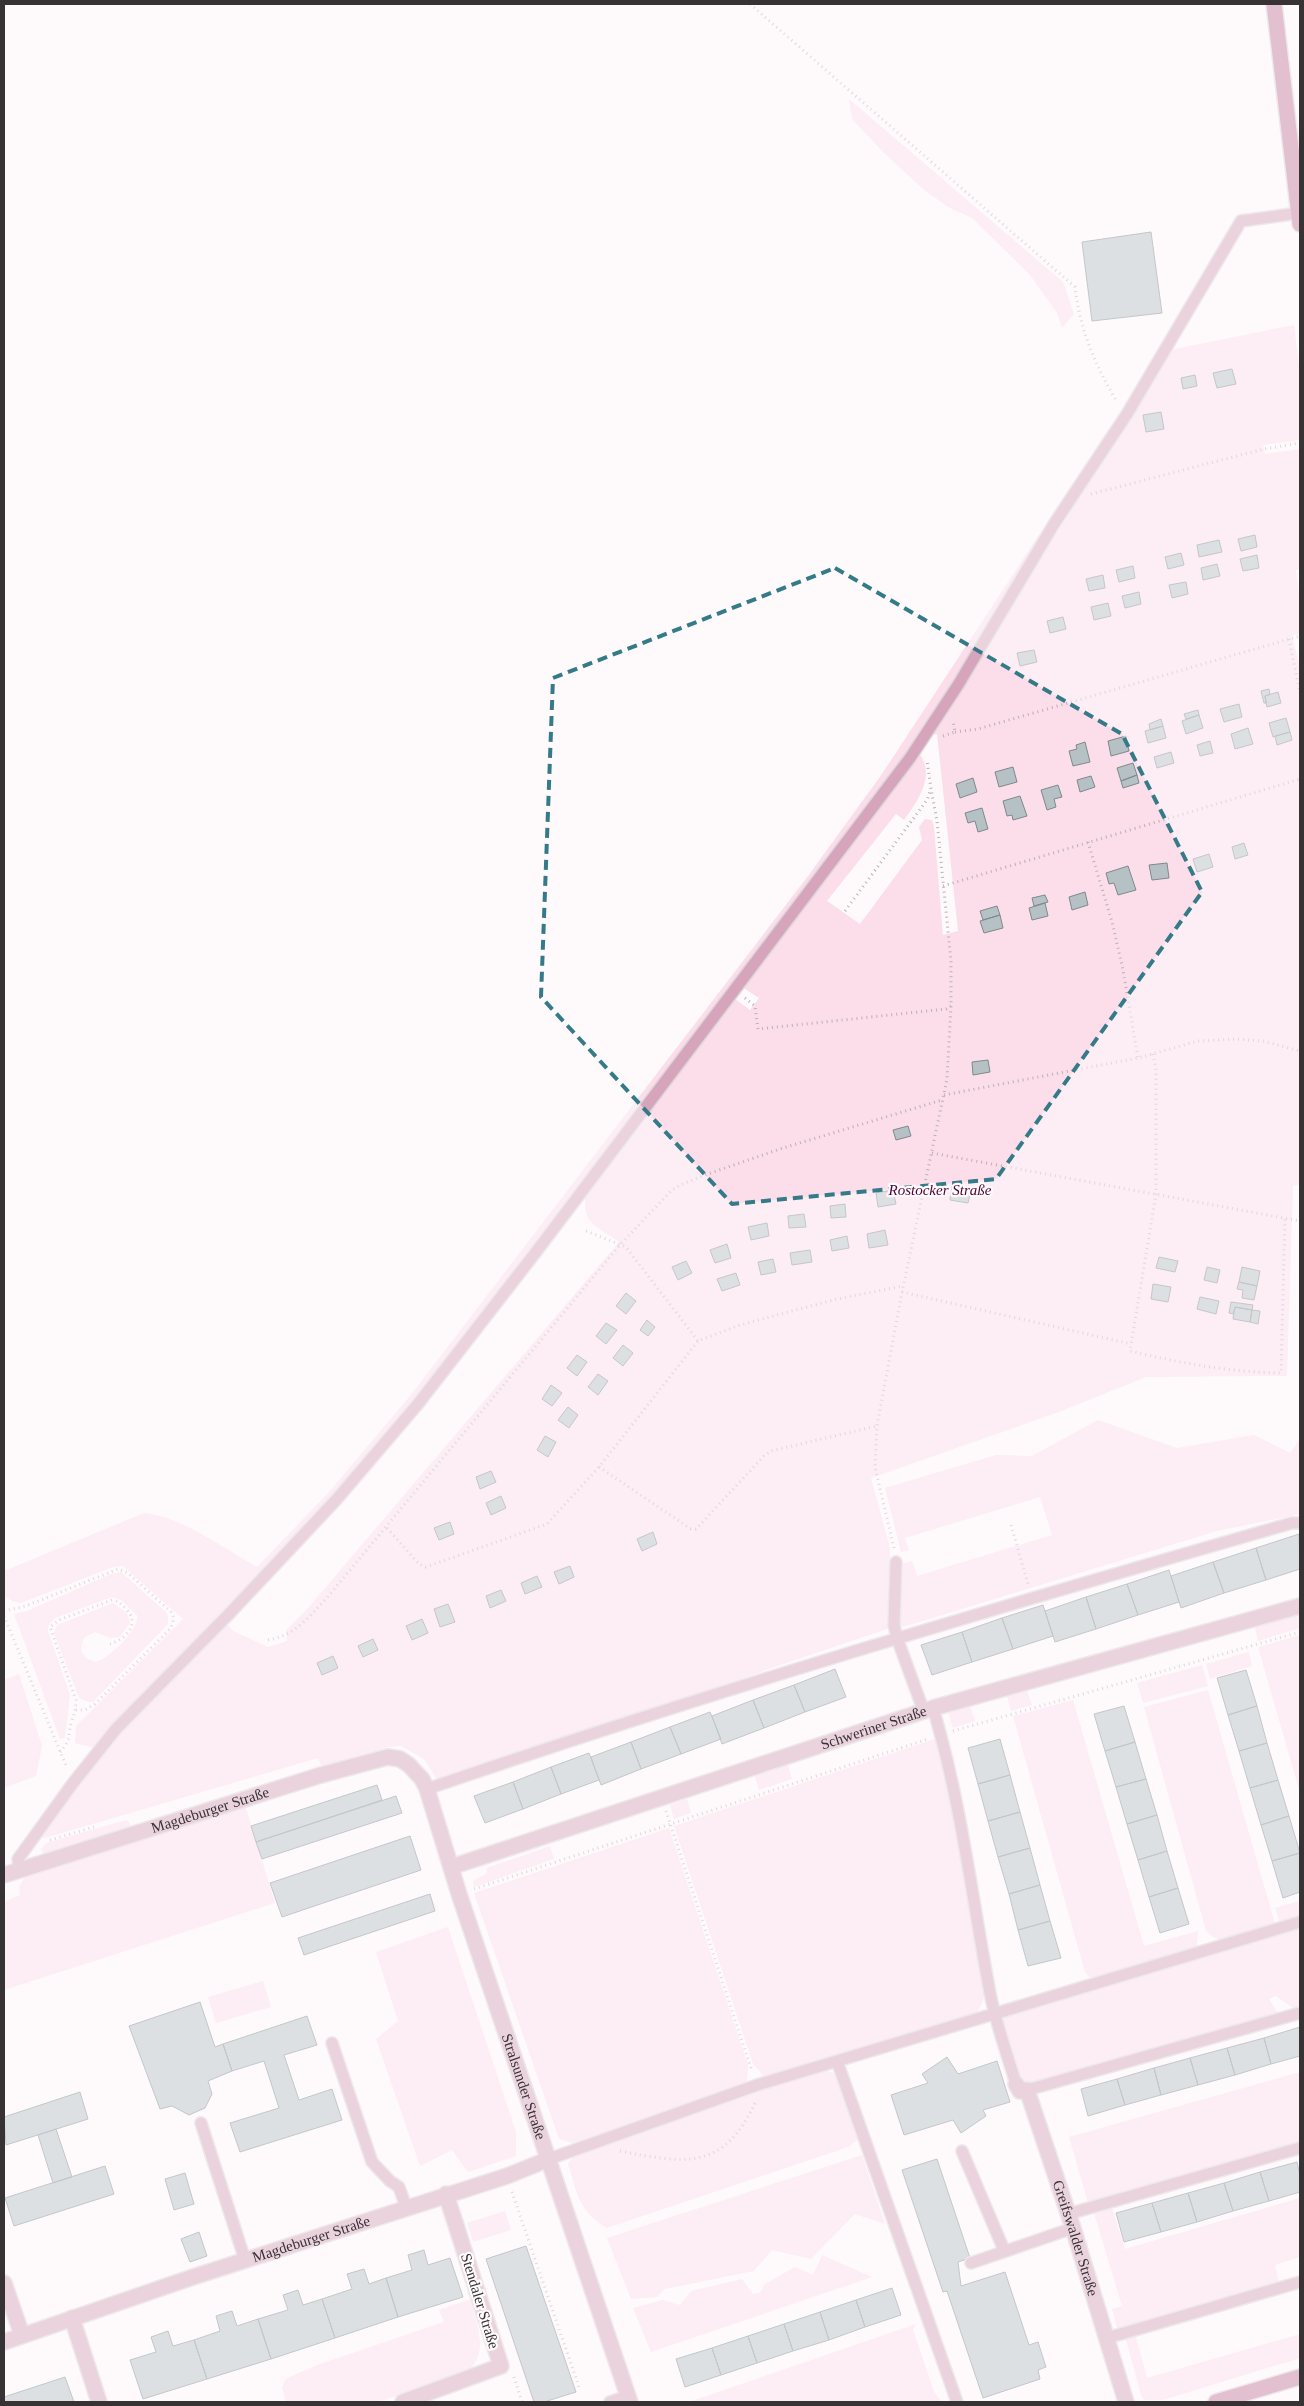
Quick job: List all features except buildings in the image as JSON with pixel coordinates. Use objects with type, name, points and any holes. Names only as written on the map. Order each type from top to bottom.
[{"type":"street","points":[[1274,4],[1300,219]]},
{"type":"street","name":"Schweriner Straße","points":[[451,1867],[928,1710],[1300,1606]]},
{"type":"street","name":"Magdeburger Straße","points":[[4,1875],[321,1775],[388,1757],[400,1759],[416,1771]]},
{"type":"street","name":"Stralsunder Straße","points":[[416,1771],[427,1789],[459,1894],[629,2399]]},
{"type":"street","name":"Greifswalder Straße","points":[[1022,2087],[1070,2221],[1126,2402]]},
{"type":"street","name":"Magdeburger Straße","points":[[4,2342],[245,2260],[507,2176],[549,2159]]},
{"type":"street","name":"Stendaler Straße","points":[[403,2402],[501,2366],[446,2194]]},
{"type":"street","points":[[4,2283],[22,2335]]},
{"type":"street","points":[[72,2318],[99,2402]]},
{"type":"street","points":[[1216,2402],[1300,2377]]},
{"type":"lane","points":[[20,1870],[18,1859],[73,1783],[116,1729],[230,1613],[337,1499],[418,1404],[735,990],[918,745],[958,685],[1054,524],[1127,414],[1242,221],[1300,219]]},
{"type":"lane","points":[[427,1789],[897,1638],[1032,1597],[1292,1523],[1300,1523]]},
{"type":"lane","points":[[896,1562],[894,1625],[897,1638],[928,1710],[941,1734],[995,2014],[1022,2087],[1300,2013]]},
{"type":"lane","points":[[549,2159],[757,2085],[1300,1922]]},
{"type":"lane","points":[[332,2043],[372,2162],[390,2181],[399,2187],[406,2207]]},
{"type":"lane","points":[[836,2061],[957,2402]]},
{"type":"lane","points":[[201,2123],[245,2260]]},
{"type":"lane","points":[[971,2263],[1070,2221],[1300,2148]]},
{"type":"lane","points":[[962,2151],[1004,2250]]},
{"type":"lane","points":[[1107,2338],[1300,2282]]},
{"type":"lane","points":[[610,2402],[629,2399]]},
{"type":"path","points":[[750,4],[1075,287],[1078,311],[1086,343],[1105,382],[1127,414]]},
{"type":"path","points":[[1088,495],[1264,449],[1300,443]]},
{"type":"path","points":[[918,745],[955,732],[978,729],[1300,636]]},
{"type":"path","points":[[1289,639],[1300,693]]},
{"type":"path","points":[[953,720],[955,732]]},
{"type":"path","points":[[896,1562],[875,1467],[877,1426],[903,1286],[944,1095],[951,1006],[951,961],[931,789],[927,758],[923,749],[918,745]]},
{"type":"path","points":[[943,886],[1300,779]]},
{"type":"path","points":[[845,911],[927,800],[931,789]]},
{"type":"path","points":[[1088,842],[1112,922],[1138,1058]]},
{"type":"path","points":[[735,990],[755,1006],[758,1029],[946,1009],[951,1006]]},
{"type":"path","points":[[944,1095],[1138,1058],[1198,1041],[1236,1039],[1263,1041],[1300,1051]]},
{"type":"path","points":[[1153,1054],[1156,1070],[1156,1194],[1130,1351],[1182,1363],[1242,1373],[1281,1373],[1285,1219]]},
{"type":"path","points":[[268,1640],[286,1636],[303,1624],[387,1528],[619,1246],[680,1184],[783,1148],[942,1100]]},
{"type":"path","points":[[932,1153],[1300,1221]]},
{"type":"path","points":[[586,1231],[619,1246],[626,1247],[698,1341]]},
{"type":"path","points":[[387,1528],[418,1564],[426,1567],[547,1524],[599,1467],[698,1341],[740,1325],[837,1299],[903,1286]]},
{"type":"path","points":[[902,1292],[1131,1344]]},
{"type":"path","points":[[599,1467],[691,1529],[696,1529],[764,1456],[771,1451],[877,1426]]},
{"type":"path","points":[[1011,1525],[1032,1597]]},
{"type":"path","points":[[4,1610],[26,1606],[118,1569],[128,1573],[170,1612],[174,1618],[170,1628],[94,1704],[85,1710],[76,1710]]},
{"type":"path","points":[[60,1752],[70,1741],[76,1700],[50,1627],[59,1620],[112,1600],[118,1601],[133,1616],[134,1621],[132,1627],[117,1642],[110,1644]]},
{"type":"path","points":[[4,1616],[73,1783]]},
{"type":"path","points":[[459,1894],[941,1734],[1300,1632]]},
{"type":"path","points":[[597,2141],[613,2149],[668,2159],[701,2158],[719,2151],[731,2140],[759,2094],[662,1799]]},
{"type":"path","points":[[507,2176],[580,2390]]},
{"type":"path","points":[[501,2366],[511,2366],[522,2402]]},
{"type":"highlighted area","points":[[835,568],[1122,734],[1202,892],[996,1179],[732,1204],[541,997],[553,678]]},
{"type":"green space","points":[[849,99],[1063,282],[1074,314],[1062,328],[1057,313],[1030,275],[972,218],[948,207],[924,190],[884,153],[852,119]]},
{"type":"green space","name":"Rostocker Straße","points":[[1294,325],[1300,375],[1300,440],[1263,445],[1265,454],[1300,449],[1300,569],[1296,570],[1300,604],[1300,633],[1292,636],[1300,668],[1300,1184],[1293,1186],[1287,1376],[1146,1377],[1059,1412],[871,1478],[890,1548],[887,1629],[438,1781],[424,1759],[401,1746],[388,1747],[322,1767],[318,1758],[45,1838],[41,1837],[101,1752],[225,1622],[233,1631],[268,1647],[287,1641],[286,1630],[309,1607],[619,1242],[593,1224],[586,1212],[586,1193],[734,998],[750,1010],[759,998],[742,987],[919,753],[924,761],[926,770],[923,788],[915,805],[904,820],[896,814],[827,901],[860,924],[922,840],[919,827],[925,819],[932,820],[943,935],[958,931],[937,734],[932,735],[1170,350]]},
{"type":"green space","points":[[1111,425],[1114,427],[1018,575],[916,741],[414,1401],[333,1497],[226,1612],[94,1748],[75,1743],[76,1726],[183,1619],[123,1566],[113,1567],[21,1603],[14,1602],[4,1596],[4,1571],[144,1513],[173,1520],[257,1567],[329,1492],[410,1396],[808,876],[882,774]]},
{"type":"green space","points":[[1098,1420],[1177,1448],[1254,1435],[1290,1453],[1300,1439],[1300,1514],[1217,1531],[903,1627],[901,1625],[901,1564],[912,1561],[917,1576],[1052,1535],[1040,1497],[905,1538],[909,1550],[901,1552],[885,1488],[996,1455],[1032,1456]]},
{"type":"green space","points":[[121,1572],[166,1612],[168,1624],[93,1702],[88,1702],[79,1698],[54,1633],[57,1625],[113,1603],[127,1613],[130,1623],[120,1637],[111,1638],[95,1632],[85,1637],[81,1646],[82,1653],[87,1659],[96,1662],[108,1656],[129,1636],[137,1621],[137,1615],[121,1600],[112,1597],[55,1618],[48,1626],[48,1631],[70,1695],[65,1738],[60,1739],[14,1614],[27,1611],[111,1574]]},
{"type":"green space","points":[[1293,1614],[1300,1614],[1300,1628],[1258,1641],[1254,1625]]},
{"type":"green space","points":[[1300,1635],[1300,1793],[1258,1647]]},
{"type":"green space","points":[[1249,1652],[1252,1666],[1210,1679],[1206,1664]]},
{"type":"green space","points":[[1202,1665],[1208,1686],[1143,1703],[1137,1683]]},
{"type":"green space","points":[[19,1674],[42,1746],[36,1776],[4,1788],[4,1680]]},
{"type":"green space","points":[[1027,1690],[1032,1705],[1011,1711],[1007,1696]]},
{"type":"green space","points":[[1208,1690],[1275,1924],[1223,1941],[1213,1937],[1206,1931],[1144,1707]]},
{"type":"green space","points":[[1073,1700],[1144,1946],[1198,1931],[1197,1945],[1193,1950],[1095,1978],[1089,1977],[1085,1972],[1013,1716]]},
{"type":"green space","points":[[970,1706],[975,1721],[953,1728],[949,1713]]},
{"type":"green space","points":[[938,1738],[985,1982],[981,2006],[976,2013],[766,2079],[753,2064],[674,1826]]},
{"type":"green space","points":[[788,1765],[792,1779],[759,1790],[755,1776]]},
{"type":"green space","points":[[687,1799],[691,1813],[674,1819],[670,1805]]},
{"type":"green space","points":[[246,1808],[275,1903],[4,1990],[4,1910],[6,1901],[20,1895],[19,1887],[26,1875]]},
{"type":"green space","points":[[126,1820],[129,1822],[131,1829],[44,1855],[41,1849],[46,1843]]},
{"type":"green space","points":[[669,1828],[748,2065],[747,2083],[590,2139],[572,2143],[559,2139],[474,1893]]},
{"type":"green space","points":[[550,1846],[554,1859],[474,1887],[473,1881],[486,1874],[487,1868]]},
{"type":"green space","points":[[1300,1901],[1300,1917],[1280,1923],[1275,1908]]},
{"type":"green space","points":[[448,1927],[516,2132],[516,2156],[468,2172],[452,2150],[420,2166],[376,2039],[398,2021],[376,1952]]},
{"type":"green space","points":[[1300,1927],[1300,2010],[1297,2011],[1276,1996],[1269,1999],[1279,2015],[1024,2088],[1001,2017]]},
{"type":"green space","points":[[263,1981],[271,2007],[216,2023],[208,1997]]},
{"type":"green space","points":[[823,2070],[834,2073],[859,2139],[848,2147],[607,2228],[590,2215],[580,2201],[568,2164],[572,2158],[584,2149],[755,2090]]},
{"type":"green space","points":[[1300,2072],[1300,2144],[1088,2203],[1069,2137]]},
{"type":"green space","points":[[862,2155],[885,2224],[855,2214],[811,2259],[772,2250],[754,2271],[665,2289],[657,2297],[631,2299],[607,2238]]},
{"type":"green space","points":[[1300,2198],[1300,2257],[1275,2265],[1279,2282],[1117,2328],[1112,2309],[1122,2306],[1094,2213],[1112,2208],[1125,2249]]},
{"type":"green space","points":[[505,2211],[511,2230],[473,2242],[467,2223]]},
{"type":"green space","points":[[822,2255],[872,2277],[651,2352],[633,2308],[663,2300],[680,2305],[691,2291],[742,2279],[753,2294],[760,2293],[765,2284],[795,2267],[813,2275]]},
{"type":"green space","points":[[471,2299],[480,2340],[479,2350],[477,2359],[472,2367],[463,2374],[378,2402],[286,2402],[282,2387],[287,2378],[320,2364],[444,2322],[439,2310]]},
{"type":"green space","points":[[916,2324],[913,2330],[934,2392],[942,2402],[689,2402]]},
{"type":"green space","points":[[1135,2334],[1147,2378],[1300,2334],[1300,2358],[1163,2400],[1144,2400],[1126,2340]]}]
